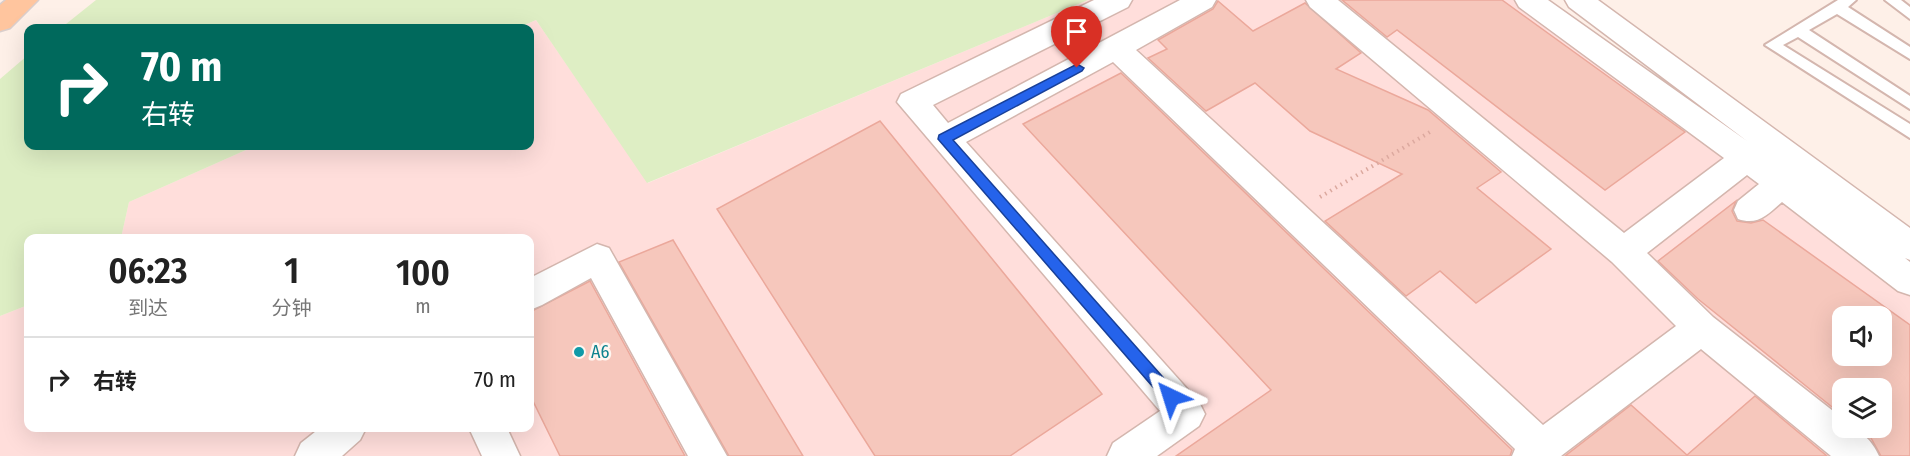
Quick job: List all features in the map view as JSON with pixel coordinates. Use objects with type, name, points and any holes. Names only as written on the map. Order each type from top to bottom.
[{"type":"main road","points":[[0,21],[24,0]]},
{"type":"street","points":[[1118,0],[912,102],[1186,414],[1126,456]]},
{"type":"street","points":[[944,139],[1202,0]]},
{"type":"street","points":[[1320,0],[1624,252],[1701,328],[1860,456]]},
{"type":"street","points":[[1529,0],[1747,158],[1910,281]]},
{"type":"street","points":[[1579,0],[1910,246]]},
{"type":"street","points":[[1116,48],[1292,213],[1536,452],[1701,328]]},
{"type":"street","points":[[1624,252],[1747,158]]},
{"type":"street","points":[[1750,210],[1782,184]]},
{"type":"street","points":[[534,293],[597,258],[708,456]]},
{"type":"street","points":[[314,456],[342,432]]},
{"type":"street","points":[[491,432],[501,456]]},
{"type":"lane","points":[[1892,0],[1910,14]]},
{"type":"lane","points":[[1910,54],[1843,3],[1772,45],[1910,132]]},
{"type":"lane","points":[[1798,30],[1910,103]]},
{"type":"path","points":[[1292,213],[1459,115]]},
{"type":"shaded area","points":[[1088,0],[1522,0],[1910,294],[1910,456],[0,456],[0,316],[24,307],[24,432],[534,432],[534,234],[122,234],[129,202],[246,150],[534,150],[534,24],[527,24],[536,20],[648,183]]},
{"type":"green space","points":[[96,0],[1088,0],[647,183],[536,20],[527,24],[66,24]]},
{"type":"green space","points":[[24,58],[24,150],[246,150],[129,202],[122,234],[24,234],[24,307],[0,316],[0,79]]},
{"type":"building","points":[[1342,0],[1502,0],[1685,132],[1605,190],[1397,30],[1387,37]]},
{"type":"building","points":[[1218,1],[1253,31],[1305,3],[1361,53],[1336,69],[1428,110],[1501,172],[1477,188],[1551,249],[1476,303],[1440,271],[1406,296],[1325,221],[1402,174],[1310,131],[1255,83],[1206,111],[1148,58],[1167,49],[1158,40],[1213,9]]},
{"type":"building","points":[[1121,73],[1512,450],[1510,456],[1176,456],[1271,390],[1023,124]]},
{"type":"building","points":[[880,121],[1102,394],[1010,456],[875,456],[717,209]]},
{"type":"building","points":[[1736,201],[1732,211],[1737,221],[1751,223],[1763,220],[1883,306],[1832,306],[1832,366],[1892,366],[1892,312],[1910,325],[1910,456],[1881,456],[1871,438],[1892,438],[1892,378],[1832,378],[1832,407],[1698,299],[1658,261]]},
{"type":"building","points":[[673,240],[803,456],[729,456],[619,262]]},
{"type":"building","name":"A6","points":[[590,281],[685,456],[560,456],[534,403],[534,310]]},
{"type":"building","points":[[1755,396],[1827,456],[1565,456],[1631,405],[1687,455]]},
{"type":"place","name":"A6","points":[[579,352]]},
{"type":"route","points":[[1077,68],[944,139],[1171,397]]}]
